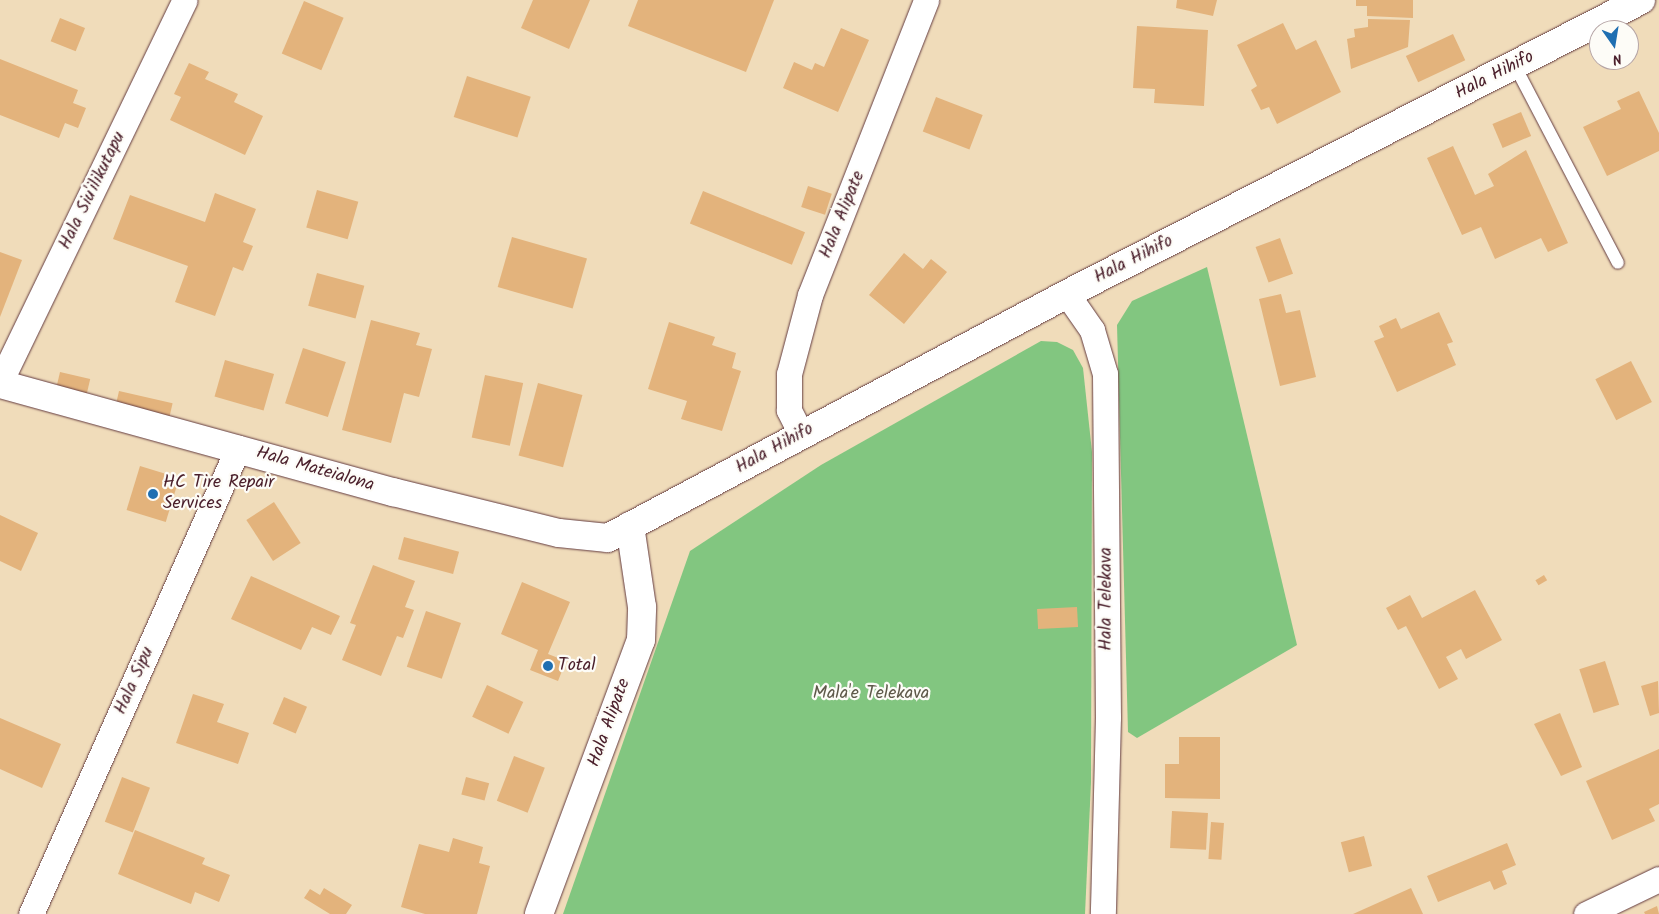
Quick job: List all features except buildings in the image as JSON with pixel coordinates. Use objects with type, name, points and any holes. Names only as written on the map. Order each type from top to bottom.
[{"type":"main road","name":"Hala Hihifo","points":[[630,526],[1068,294],[1641,0]]},
{"type":"main road","name":"Hala Mateialona","points":[[0,383],[559,534],[608,538],[630,526]]},
{"type":"main road","name":"Hala Alipate","points":[[539,914],[641,640],[642,607],[630,526]]},
{"type":"street","name":"Hala Siu'ilikutapu","points":[[0,383],[185,0]]},
{"type":"street","name":"Hala Alipate","points":[[801,434],[789,410],[789,374],[810,295],[926,0]]},
{"type":"street","name":"Hala Telekava","points":[[1068,294],[1092,330],[1105,374],[1108,717],[1103,914]]},
{"type":"street","name":"Hala Sipu","points":[[31,914],[238,448]]},
{"type":"street","points":[[1586,914],[1659,879]]},
{"type":"lane","points":[[1515,66],[1618,263]]},
{"type":"green space","points":[[1207,267],[1297,645],[1137,738],[1128,732],[1117,325],[1132,301]]},
{"type":"green space","name":"Mala'e Telekava","points":[[1041,341],[1057,342],[1073,350],[1083,368],[1092,452],[1091,782],[1085,914],[563,914],[690,551],[821,465]]},
{"type":"place","name":"HC Tire Repair Services","points":[[153,494]]},
{"type":"place","name":"Total","points":[[548,666]]}]
